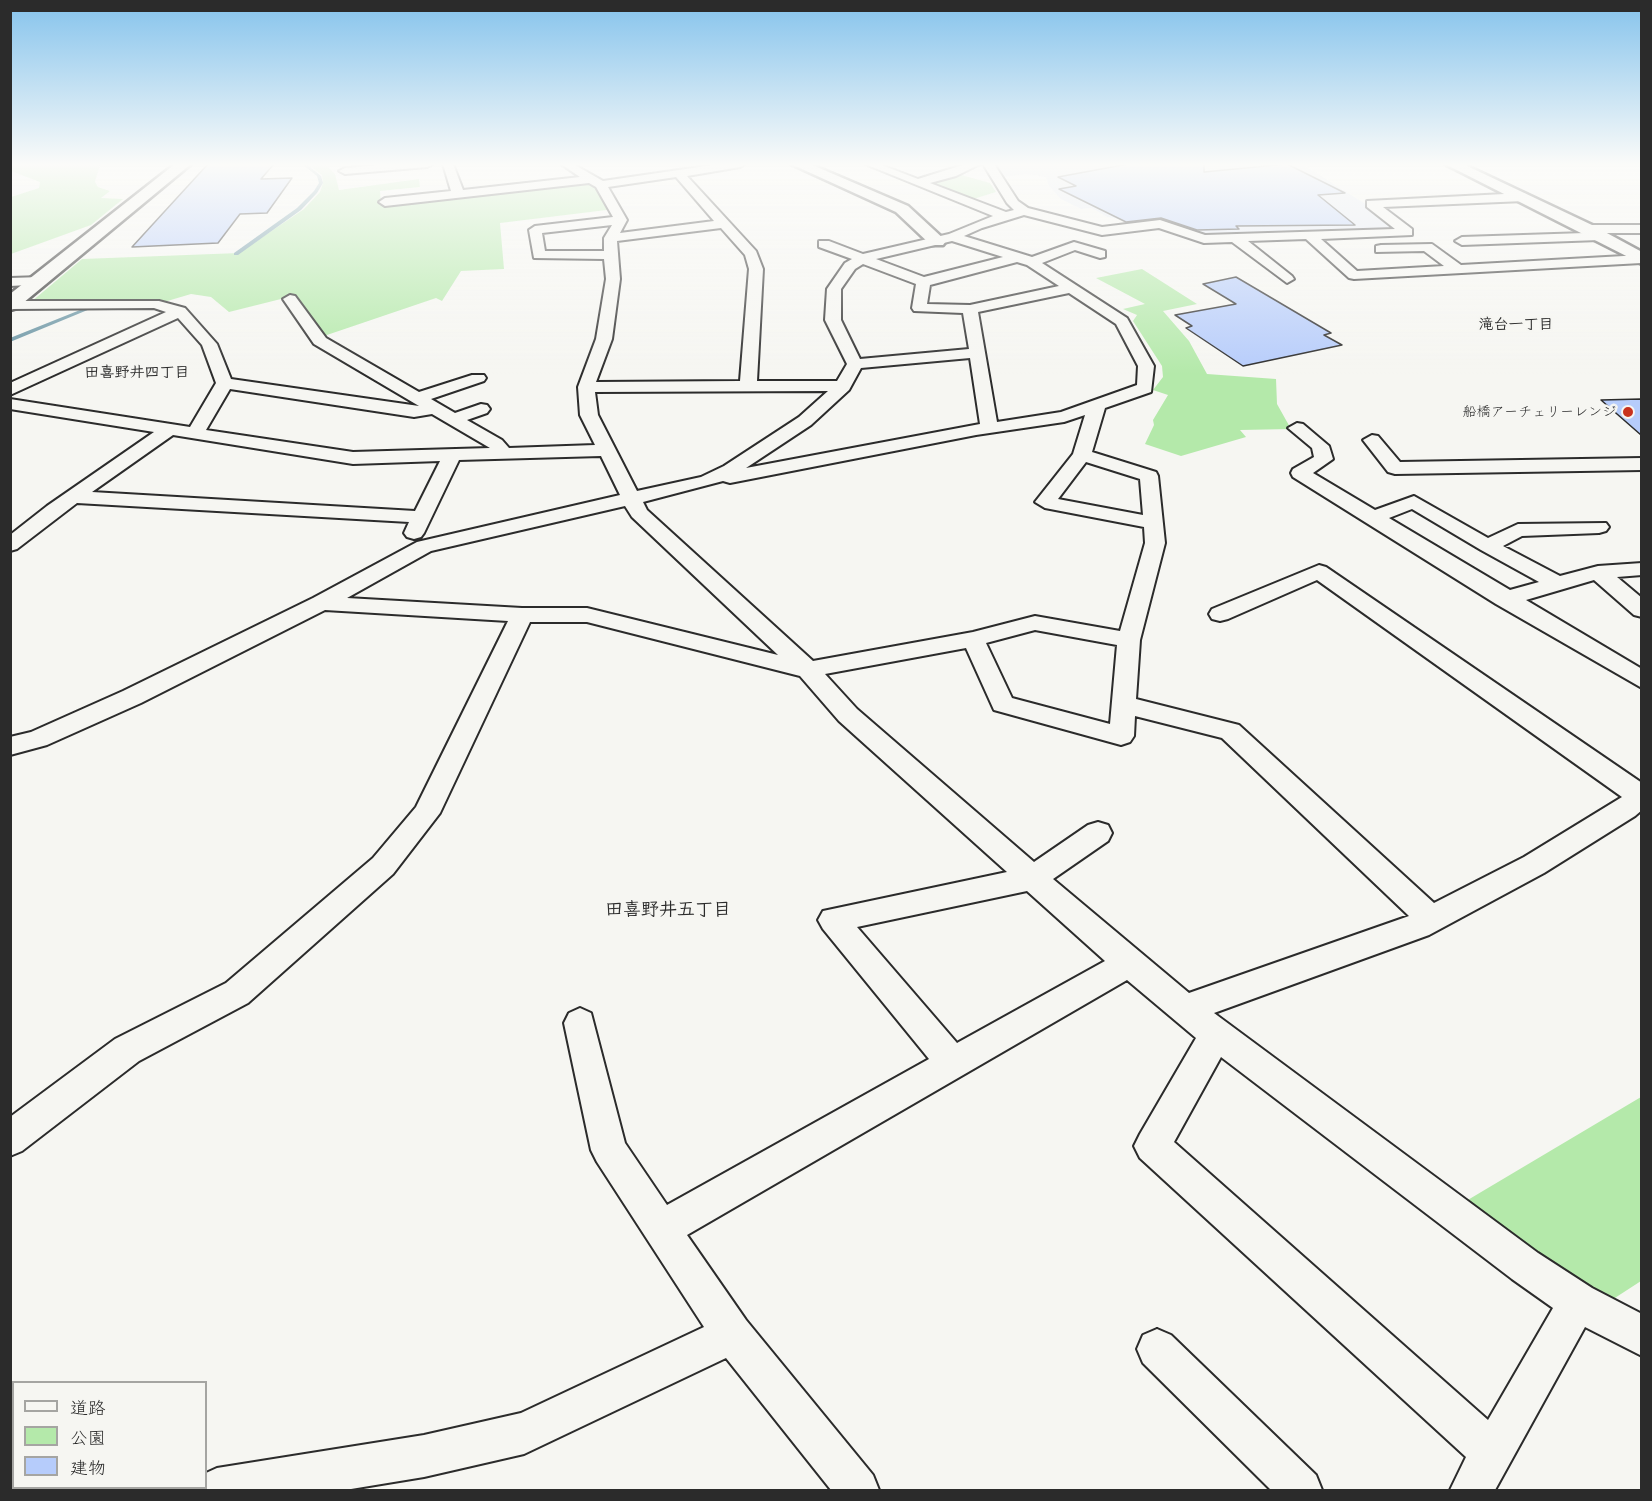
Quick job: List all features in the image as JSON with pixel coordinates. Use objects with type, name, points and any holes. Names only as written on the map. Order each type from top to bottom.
[{"type":"main road","points":[[10,305],[95,234]]},
{"type":"main road","points":[[938,234],[945,239]]},
{"type":"main road","points":[[1596,234],[1641,259]]},
{"type":"street","points":[[536,234],[539,255],[614,238],[644,234]]},
{"type":"street","points":[[575,234],[614,238]]},
{"type":"street","points":[[612,234],[614,238],[613,279],[604,339],[586,387],[589,415],[604,450],[633,498],[639,513],[808,670],[848,715],[1129,963],[1187,1008],[1216,1034],[1525,1266],[1578,1302],[1641,1336]]},
{"type":"street","points":[[731,234],[751,254],[756,269],[748,387]]},
{"type":"street","points":[[855,363],[833,320],[834,289],[850,266],[862,259],[958,234]]},
{"type":"street","points":[[1188,234],[1204,239],[1348,234]]},
{"type":"street","points":[[1350,234],[1370,250],[1427,248],[1459,270]]},
{"type":"street","points":[[1462,240],[1559,234]]},
{"type":"street","points":[[1309,235],[1354,275],[1641,259]]},
{"type":"street","points":[[1235,238],[1287,279]]},
{"type":"street","points":[[10,746],[38,739],[90,717],[321,603],[424,546],[707,481],[989,428],[1064,417],[1145,388],[1146,366],[1122,321],[1024,260],[945,239]]},
{"type":"street","points":[[824,244],[922,282],[1024,260],[1074,246],[1100,254]]},
{"type":"street","points":[[10,282],[41,281]]},
{"type":"street","points":[[922,282],[919,308],[970,309],[1071,288]]},
{"type":"street","points":[[290,299],[320,341],[496,444],[505,455]]},
{"type":"street","points":[[10,305],[154,304],[180,311],[209,344],[224,383],[218,399],[195,433]]},
{"type":"street","points":[[970,309],[989,428]]},
{"type":"street","points":[[10,390],[180,311]]},
{"type":"street","points":[[855,363],[978,353]]},
{"type":"street","points":[[707,481],[731,471],[805,421],[843,386],[855,363]]},
{"type":"street","points":[[419,397],[478,378]]},
{"type":"street","points":[[224,383],[414,412],[435,408]]},
{"type":"street","points":[[586,387],[843,386]]},
{"type":"street","points":[[10,404],[353,458],[451,457],[604,450]]},
{"type":"street","points":[[1097,405],[1082,455],[1045,501],[1152,523]]},
{"type":"street","points":[[453,419],[481,409]]},
{"type":"street","points":[[1297,428],[1320,446],[1324,459],[1299,473],[1641,680]]},
{"type":"street","points":[[10,545],[74,496],[170,429]]},
{"type":"street","points":[[1372,440],[1395,468],[1641,464]]},
{"type":"street","points":[[973,639],[1003,704],[1121,736],[1126,705],[1130,640],[1155,543],[1149,476],[1082,455]]},
{"type":"street","points":[[400,560],[451,457]]},
{"type":"street","points":[[74,496],[421,517]]},
{"type":"street","points":[[1373,517],[1414,502],[1488,546],[1557,582]]},
{"type":"street","points":[[1488,546],[1518,530],[1599,527]]},
{"type":"street","points":[[1504,598],[1598,572],[1641,569]]},
{"type":"street","points":[[1187,1008],[1418,926],[1534,865],[1625,809],[1641,796],[1319,571],[1220,614]]},
{"type":"street","points":[[1598,572],[1641,610]]},
{"type":"street","points":[[321,603],[522,615],[587,615],[808,670],[973,639],[1035,623],[1130,640]]},
{"type":"street","points":[[10,1139],[127,1050],[237,993],[383,866],[426,813],[522,615]]},
{"type":"street","points":[[1126,705],[1230,731],[1431,919]]},
{"type":"street","points":[[953,1063],[833,920],[1032,878],[1098,833]]},
{"type":"street","points":[[661,1228],[1129,963]]},
{"type":"street","points":[[580,1023],[609,1150],[732,1334],[858,1491]]},
{"type":"street","points":[[1216,1034],[1152,1146],[1493,1453]]},
{"type":"street","points":[[1471,1491],[1578,1302]]},
{"type":"street","points":[[217,1491],[424,1455],[524,1434],[732,1334]]},
{"type":"street","points":[[1157,1349],[1302,1491]]},
{"type":"shaded area","points":[[1194,234],[1275,234],[1203,237]]},
{"type":"green space","points":[[11,234],[66,234],[11,254]]},
{"type":"green space","points":[[267,234],[501,234],[504,269],[461,271],[442,301],[436,298],[324,336],[293,296],[229,312],[211,297],[191,294],[164,302],[31,302],[82,259],[239,253]]},
{"type":"green space","points":[[1142,269],[1197,304],[1163,311],[1189,341],[1207,374],[1276,379],[1277,404],[1291,429],[1240,430],[1246,437],[1181,456],[1145,444],[1154,425],[1153,420],[1168,395],[1153,390],[1163,377],[1162,366],[1133,321],[1137,315],[1123,309],[1145,304],[1096,278]]},
{"type":"green space","points":[[1641,1097],[1641,1281],[1604,1305],[1461,1204]]},
{"type":"building","points":[[144,234],[225,234],[218,243],[132,247]]},
{"type":"building","points":[[1236,277],[1331,333],[1324,335],[1342,345],[1243,366],[1186,328],[1192,326],[1175,315],[1236,304],[1203,284]]},
{"type":"building","name":"船橋アーチェリーレンジ","points":[[1641,399],[1641,435],[1601,400]]},
{"type":"waterway","points":[[236,254],[264,234]]},
{"type":"waterway","points":[[10,340],[87,309]]},
{"type":"place","name":"船橋アーチェリーレンジ","points":[[1628,412]]},
{"type":"district","name":"滝台一丁目","points":[[1516,325]]},
{"type":"district","name":"田喜野井四丁目","points":[[137,373]]},
{"type":"district","name":"田喜野井五丁目","points":[[668,910]]}]
